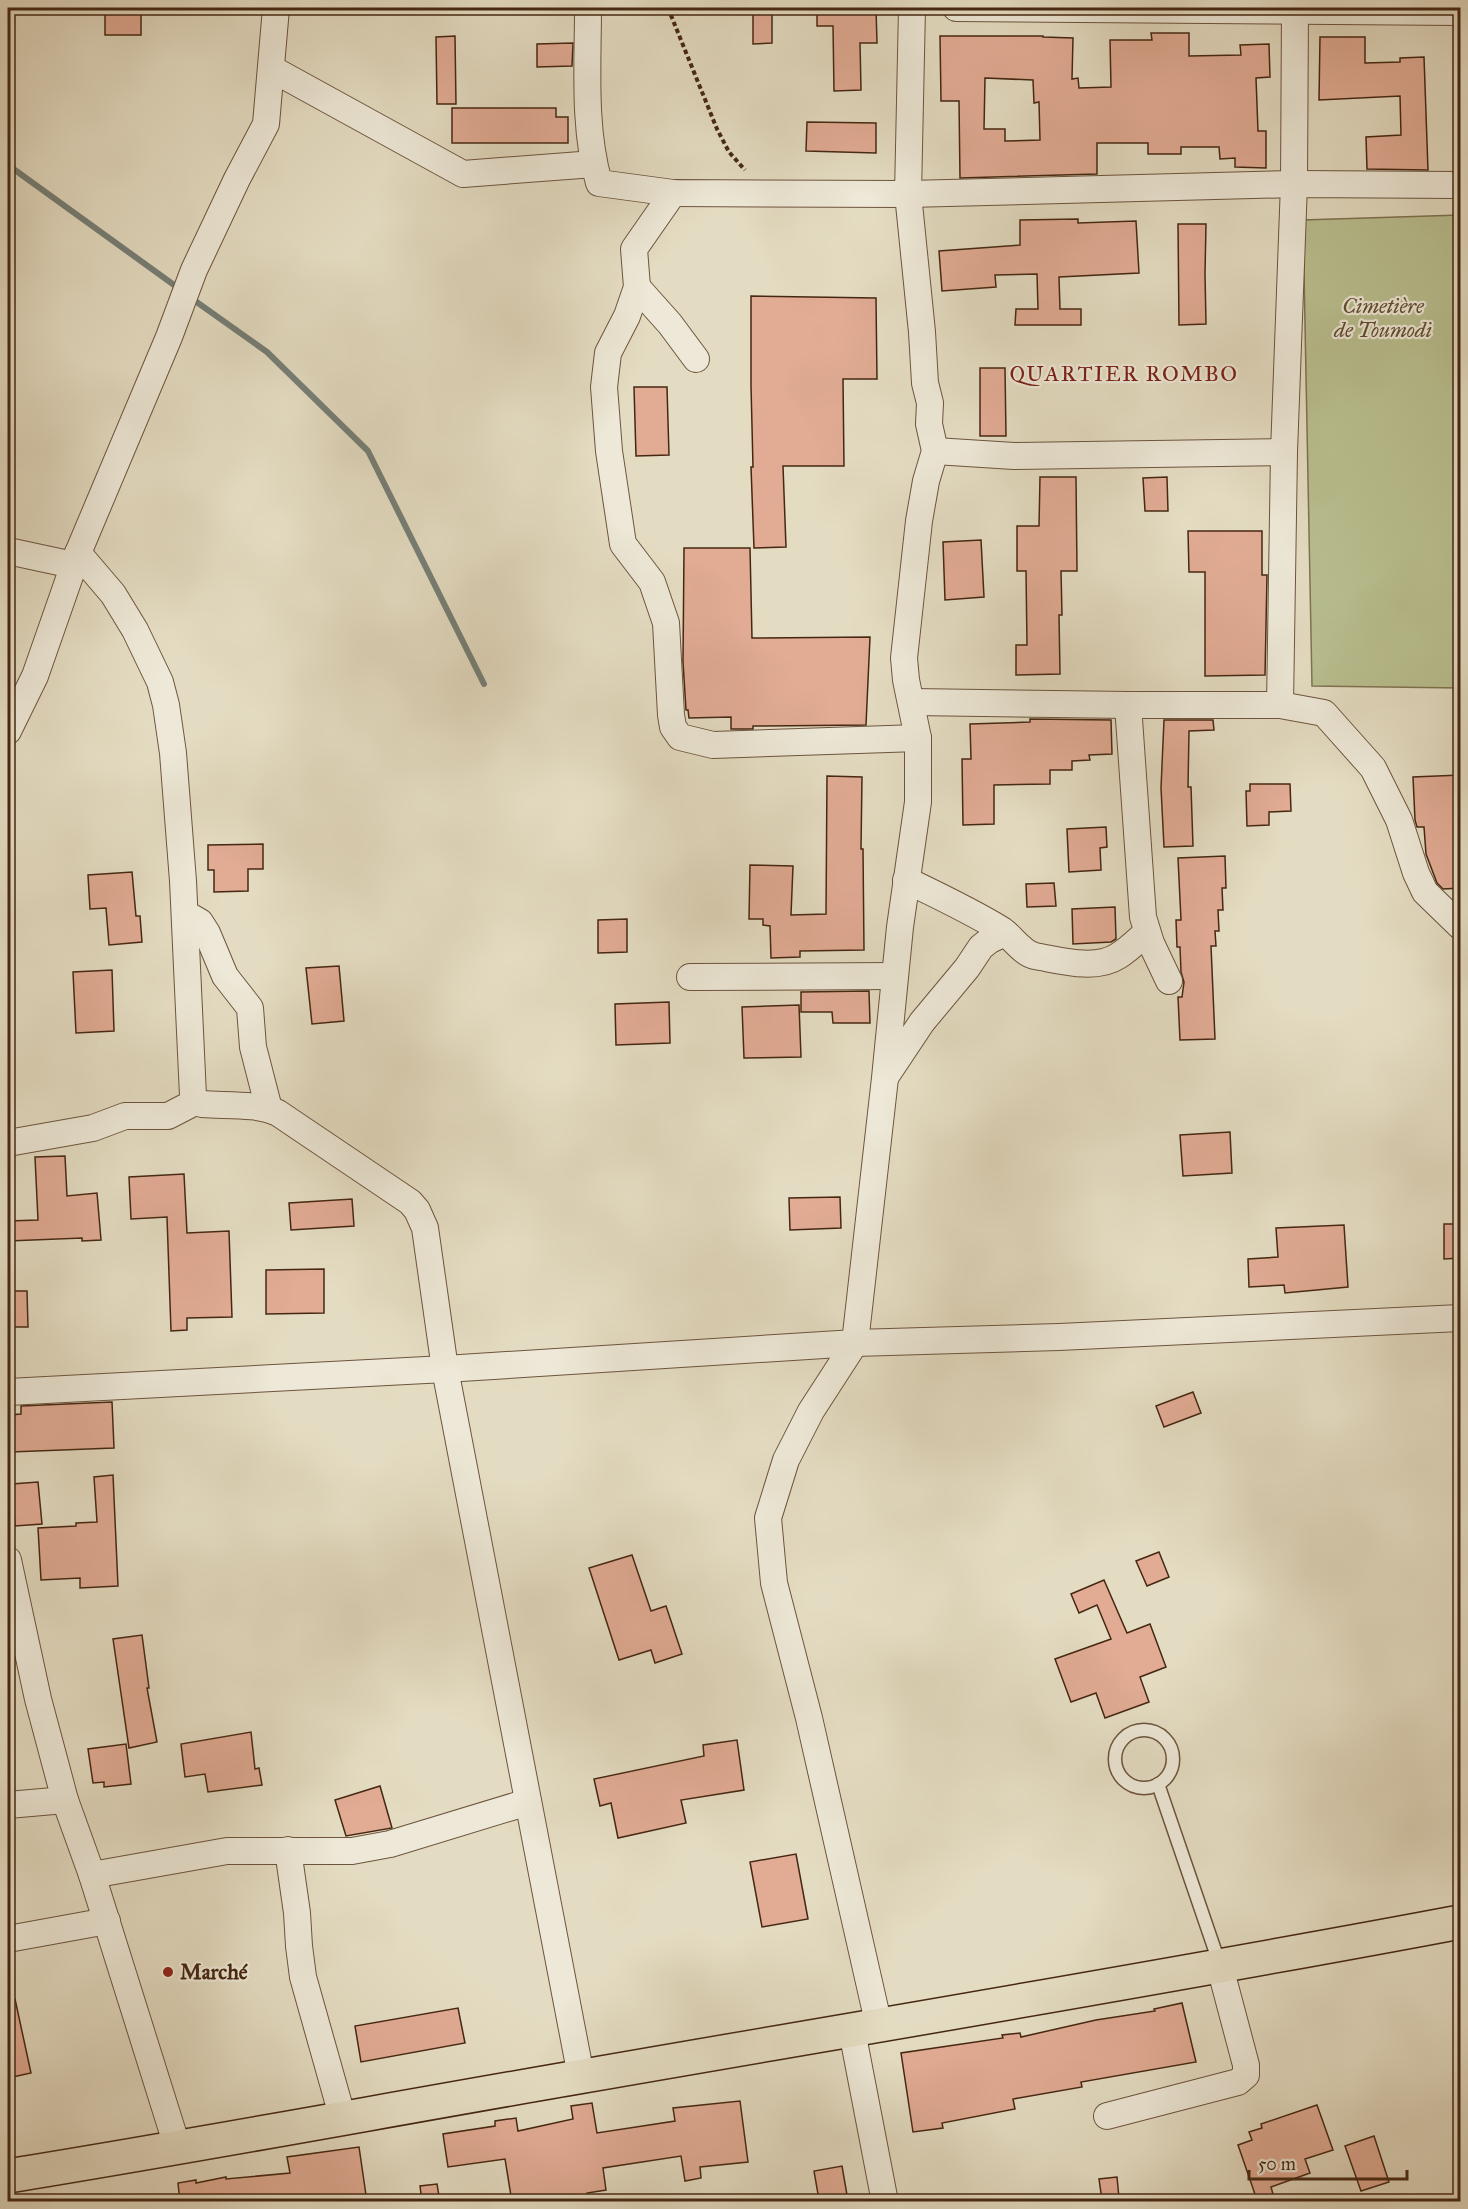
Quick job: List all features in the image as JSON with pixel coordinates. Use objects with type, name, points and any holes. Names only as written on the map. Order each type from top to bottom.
[{"type":"main road","points":[[8,2176],[178,2149],[581,2076],[1220,1967],[1461,1922]]},
{"type":"street","points":[[8,731],[35,676],[76,559],[169,337],[194,270],[266,124],[276,8]]},
{"type":"street","points":[[588,8],[589,116],[594,164],[599,183],[673,193],[908,195],[1294,184],[1461,185]]},
{"type":"street","points":[[885,2202],[866,2028],[809,1718],[774,1583],[768,1518],[786,1460],[811,1412],[855,1343],[885,1078],[894,976],[918,802],[918,738],[906,680],[904,658],[919,521],[926,480],[935,451],[929,424],[930,402],[925,382],[908,195],[912,8]]},
{"type":"street","points":[[956,8],[1461,12]]},
{"type":"street","points":[[1280,705],[1284,452],[1294,184],[1295,9]]},
{"type":"street","points":[[272,69],[462,174],[594,164]]},
{"type":"street","points":[[673,193],[634,249],[637,287],[627,316],[608,353],[605,369],[609,451],[623,544],[651,582],[666,623],[673,727],[680,737],[713,745],[918,738]]},
{"type":"street","points":[[637,287],[670,324],[696,359]]},
{"type":"street","points":[[935,451],[1014,456],[1284,452]]},
{"type":"street","points":[[8,551],[76,559],[113,594],[135,630],[160,682],[173,753],[186,914],[191,1079],[197,1101],[202,1104],[269,1109],[278,1113],[411,1202],[425,1228],[445,1369],[581,2076]]},
{"type":"street","points":[[912,702],[1280,705],[1324,713],[1373,768],[1399,820],[1416,873],[1425,892],[1461,926]]},
{"type":"street","points":[[1128,705],[1143,917],[1147,932],[1169,981]]},
{"type":"street","points":[[906,880],[974,914],[1005,933],[1029,955],[1083,963],[1099,963],[1118,956],[1147,932]]},
{"type":"street","points":[[186,914],[200,922],[225,976],[250,1008],[253,1047],[269,1109]]},
{"type":"street","points":[[885,1078],[922,1022],[967,968],[981,947],[1005,933]]},
{"type":"street","points":[[690,976],[894,976]]},
{"type":"street","points":[[8,1143],[93,1128],[125,1116],[168,1116],[197,1101]]},
{"type":"street","points":[[8,1392],[445,1369],[855,1343],[1071,1337],[1461,1318]]},
{"type":"street","points":[[8,1560],[13,1612],[66,1800],[92,1875],[178,2149]]},
{"type":"street","points":[[8,1805],[66,1800]]},
{"type":"street","points":[[92,1875],[227,1851],[351,1851],[390,1844],[528,1803]]},
{"type":"street","points":[[288,1850],[303,1977],[344,2119]]},
{"type":"street","points":[[8,1939],[106,1921]]},
{"type":"street","points":[[1107,2116],[1238,2082],[1246,2075],[1246,2065],[1220,1967]]},
{"type":"lane","points":[[1139,1729],[1149,1730],[1159,1733],[1167,1740],[1172,1749],[1172,1769],[1158,1784],[1148,1788],[1138,1787],[1128,1784],[1120,1777],[1115,1768],[1116,1748],[1121,1739],[1129,1733],[1139,1729]]},
{"type":"lane","points":[[1158,1784],[1220,1967]]},
{"type":"path","points":[[668,8],[717,129],[729,152],[747,173],[774,194]]},
{"type":"green space","name":"Cimetière de Toumodi","points":[[1460,215],[1460,688],[1312,686],[1303,220]]},
{"type":"building","points":[[105,8],[141,8],[141,35],[105,35]]},
{"type":"building","points":[[753,8],[772,8],[772,43],[753,44]]},
{"type":"building","points":[[817,8],[876,8],[877,43],[860,43],[861,90],[834,91],[833,26],[817,26]]},
{"type":"building","points":[[1151,33],[1189,33],[1189,56],[1241,55],[1240,45],[1269,44],[1270,77],[1256,78],[1258,131],[1266,131],[1266,168],[1235,167],[1235,158],[1220,159],[1219,147],[1181,147],[1181,154],[1148,154],[1148,143],[1097,143],[1097,174],[960,178],[959,101],[941,101],[940,36],[1073,38],[1072,79],[1078,78],[1079,88],[1111,87],[1110,40],[1152,40]],"holes":[[[985,78],[1033,80],[1034,103],[1039,102],[1040,140],[1005,141],[1005,129],[984,129]]]},
{"type":"building","points":[[455,36],[456,104],[437,104],[436,37]]},
{"type":"building","points":[[1320,37],[1365,37],[1365,63],[1400,62],[1400,58],[1424,57],[1428,170],[1367,169],[1366,137],[1401,135],[1400,96],[1319,100]]},
{"type":"building","points":[[573,43],[572,66],[537,67],[537,44]]},
{"type":"building","points":[[452,108],[556,108],[556,117],[568,117],[568,143],[452,143]]},
{"type":"building","points":[[807,122],[876,123],[876,153],[806,151]]},
{"type":"building","points":[[1078,219],[1078,223],[1136,221],[1139,273],[1059,277],[1060,309],[1081,309],[1081,325],[1015,325],[1016,309],[1038,309],[1037,274],[995,275],[996,287],[942,291],[939,251],[1020,245],[1020,220]]},
{"type":"building","points":[[1178,224],[1206,224],[1206,324],[1179,325]]},
{"type":"building","points":[[751,296],[876,298],[877,379],[843,379],[844,466],[783,466],[786,547],[754,548],[751,467],[753,467]]},
{"type":"building","points":[[980,368],[1005,368],[1006,436],[980,436]]},
{"type":"building","points":[[634,387],[667,387],[669,455],[636,456]]},
{"type":"building","points":[[1040,477],[1076,477],[1077,571],[1061,571],[1060,674],[1016,675],[1016,645],[1027,645],[1026,571],[1017,571],[1017,526],[1039,526]]},
{"type":"building","points":[[1167,477],[1168,511],[1145,511],[1143,478]]},
{"type":"building","points":[[1188,531],[1262,531],[1262,575],[1267,575],[1265,675],[1205,676],[1205,572],[1189,572]]},
{"type":"building","points":[[981,540],[984,597],[945,600],[943,542]]},
{"type":"building","points":[[684,548],[750,548],[752,638],[870,637],[866,725],[753,726],[753,729],[731,729],[731,717],[689,718],[688,710],[686,710],[683,662]]},
{"type":"building","points":[[1030,719],[1111,720],[1112,754],[1089,755],[1090,760],[1072,761],[1072,770],[1050,770],[1050,784],[994,785],[994,824],[963,825],[962,759],[971,759],[970,724],[1030,722]]},
{"type":"building","points":[[1164,720],[1213,720],[1214,730],[1189,731],[1188,787],[1191,787],[1193,846],[1164,847],[1161,788]]},
{"type":"building","points":[[1461,775],[1461,888],[1443,889],[1437,883],[1426,854],[1424,827],[1417,827],[1415,820],[1413,777]]},
{"type":"building","points":[[827,776],[862,777],[861,849],[863,849],[864,950],[800,951],[800,957],[771,958],[770,926],[763,925],[763,919],[749,919],[750,865],[793,866],[791,915],[826,914]]},
{"type":"building","points":[[1250,784],[1290,784],[1291,811],[1269,812],[1269,825],[1247,826],[1246,791],[1250,791]]},
{"type":"building","points":[[1106,827],[1107,847],[1100,848],[1101,870],[1069,872],[1067,829]]},
{"type":"building","points":[[263,844],[263,869],[248,869],[248,891],[214,892],[214,870],[208,870],[208,845]]},
{"type":"building","points":[[1225,856],[1226,888],[1222,888],[1223,910],[1218,910],[1219,931],[1215,931],[1216,946],[1211,946],[1215,1039],[1180,1040],[1178,997],[1182,997],[1184,982],[1181,972],[1180,947],[1177,947],[1176,920],[1181,920],[1178,858]]},
{"type":"building","points":[[132,872],[136,916],[140,916],[142,942],[109,945],[106,908],[90,909],[88,875]]},
{"type":"building","points":[[1054,883],[1056,906],[1027,907],[1026,884]]},
{"type":"building","points":[[1115,907],[1116,939],[1111,942],[1073,944],[1072,909]]},
{"type":"building","points":[[627,919],[627,952],[598,953],[598,920]]},
{"type":"building","points":[[339,966],[344,1021],[312,1024],[306,968]]},
{"type":"building","points":[[112,970],[114,1031],[76,1033],[73,972]]},
{"type":"building","points":[[869,991],[870,1023],[833,1023],[832,1012],[801,1012],[801,992]]},
{"type":"building","points":[[669,1002],[670,1043],[616,1045],[615,1004]]},
{"type":"building","points":[[799,1005],[801,1057],[744,1058],[742,1007]]},
{"type":"building","points":[[1230,1132],[1232,1173],[1183,1176],[1180,1135]]},
{"type":"building","points":[[65,1156],[67,1196],[97,1193],[101,1240],[82,1241],[82,1238],[8,1241],[8,1221],[38,1220],[35,1157]]},
{"type":"building","points":[[184,1174],[187,1233],[229,1231],[232,1317],[187,1318],[187,1330],[171,1331],[167,1217],[131,1219],[129,1177]]},
{"type":"building","points":[[840,1197],[841,1228],[790,1230],[789,1198]]},
{"type":"building","points":[[352,1199],[354,1226],[291,1230],[289,1203]]},
{"type":"building","points":[[1444,1224],[1461,1224],[1461,1258],[1444,1259]]},
{"type":"building","points":[[1344,1225],[1348,1287],[1285,1293],[1284,1285],[1249,1287],[1248,1259],[1278,1257],[1276,1228]]},
{"type":"building","points":[[324,1269],[324,1313],[266,1314],[266,1270]]},
{"type":"building","points":[[8,1291],[27,1291],[28,1327],[8,1327]]},
{"type":"building","points":[[1193,1392],[1201,1413],[1164,1427],[1156,1406]]},
{"type":"building","points":[[112,1402],[114,1448],[10,1452],[9,1415],[21,1414],[21,1406]]},
{"type":"building","points":[[113,1475],[118,1586],[80,1588],[80,1578],[41,1580],[38,1528],[76,1526],[76,1523],[97,1522],[94,1477]]},
{"type":"building","points":[[38,1482],[42,1524],[15,1526],[12,1484]]},
{"type":"building","points":[[1159,1552],[1169,1577],[1147,1586],[1136,1561]]},
{"type":"building","points":[[632,1555],[651,1611],[666,1606],[682,1654],[655,1663],[651,1650],[619,1660],[589,1568]]},
{"type":"building","points":[[1104,1580],[1127,1633],[1150,1624],[1166,1667],[1140,1677],[1149,1702],[1105,1718],[1096,1693],[1071,1702],[1055,1659],[1111,1639],[1097,1605],[1079,1613],[1071,1594]]},
{"type":"building","points":[[142,1635],[149,1688],[147,1688],[157,1742],[129,1748],[113,1639]]},
{"type":"building","points":[[251,1732],[255,1769],[259,1768],[262,1785],[208,1792],[205,1774],[185,1777],[181,1744]]},
{"type":"building","points":[[737,1740],[744,1790],[681,1800],[686,1823],[618,1838],[611,1803],[600,1806],[594,1779],[704,1756],[703,1745]]},
{"type":"building","points":[[126,1744],[131,1784],[104,1787],[104,1782],[93,1783],[88,1749]]},
{"type":"building","points":[[380,1786],[392,1828],[346,1836],[335,1800]]},
{"type":"building","points":[[796,1854],[808,1919],[762,1927],[750,1862]]},
{"type":"building","points":[[8,1999],[15,1999],[31,2073],[8,2078]]},
{"type":"building","points":[[1182,2003],[1196,2062],[1081,2082],[1082,2087],[1013,2099],[1015,2109],[942,2123],[943,2128],[913,2132],[901,2053],[1003,2038],[1002,2035],[1020,2033],[1021,2037],[1096,2020],[1155,2011],[1154,2009]]},
{"type":"building","points":[[458,2008],[465,2043],[361,2062],[355,2026]]},
{"type":"building","points":[[740,2101],[748,2162],[700,2167],[701,2178],[685,2181],[681,2156],[603,2168],[606,2190],[587,2193],[588,2198],[559,2202],[512,2202],[505,2159],[448,2167],[443,2134],[495,2126],[495,2121],[516,2118],[518,2131],[573,2119],[571,2106],[592,2103],[597,2133],[675,2121],[673,2108]]},
{"type":"building","points":[[1317,2105],[1333,2150],[1305,2159],[1310,2173],[1271,2187],[1273,2194],[1257,2200],[1238,2145],[1252,2140],[1249,2132],[1262,2128],[1261,2124]]},
{"type":"building","points":[[1374,2136],[1389,2182],[1361,2191],[1345,2146]]},
{"type":"building","points":[[359,2147],[366,2195],[339,2199],[339,2202],[180,2202],[178,2183],[290,2173],[287,2157]]},
{"type":"building","points":[[842,2166],[847,2195],[819,2200],[814,2171]]},
{"type":"building","points":[[1117,2177],[1119,2198],[1102,2200],[1099,2179]]},
{"type":"building","points":[[437,2184],[440,2202],[422,2202],[420,2186]]},
{"type":"waterway","points":[[8,165],[181,290]]},
{"type":"waterway","points":[[191,298],[267,352],[368,451],[484,684]]},
{"type":"place","name":"Marché","points":[[168,1972]]},
{"type":"district","name":"QUARTIER ROMBO","points":[[1124,373]]}]
